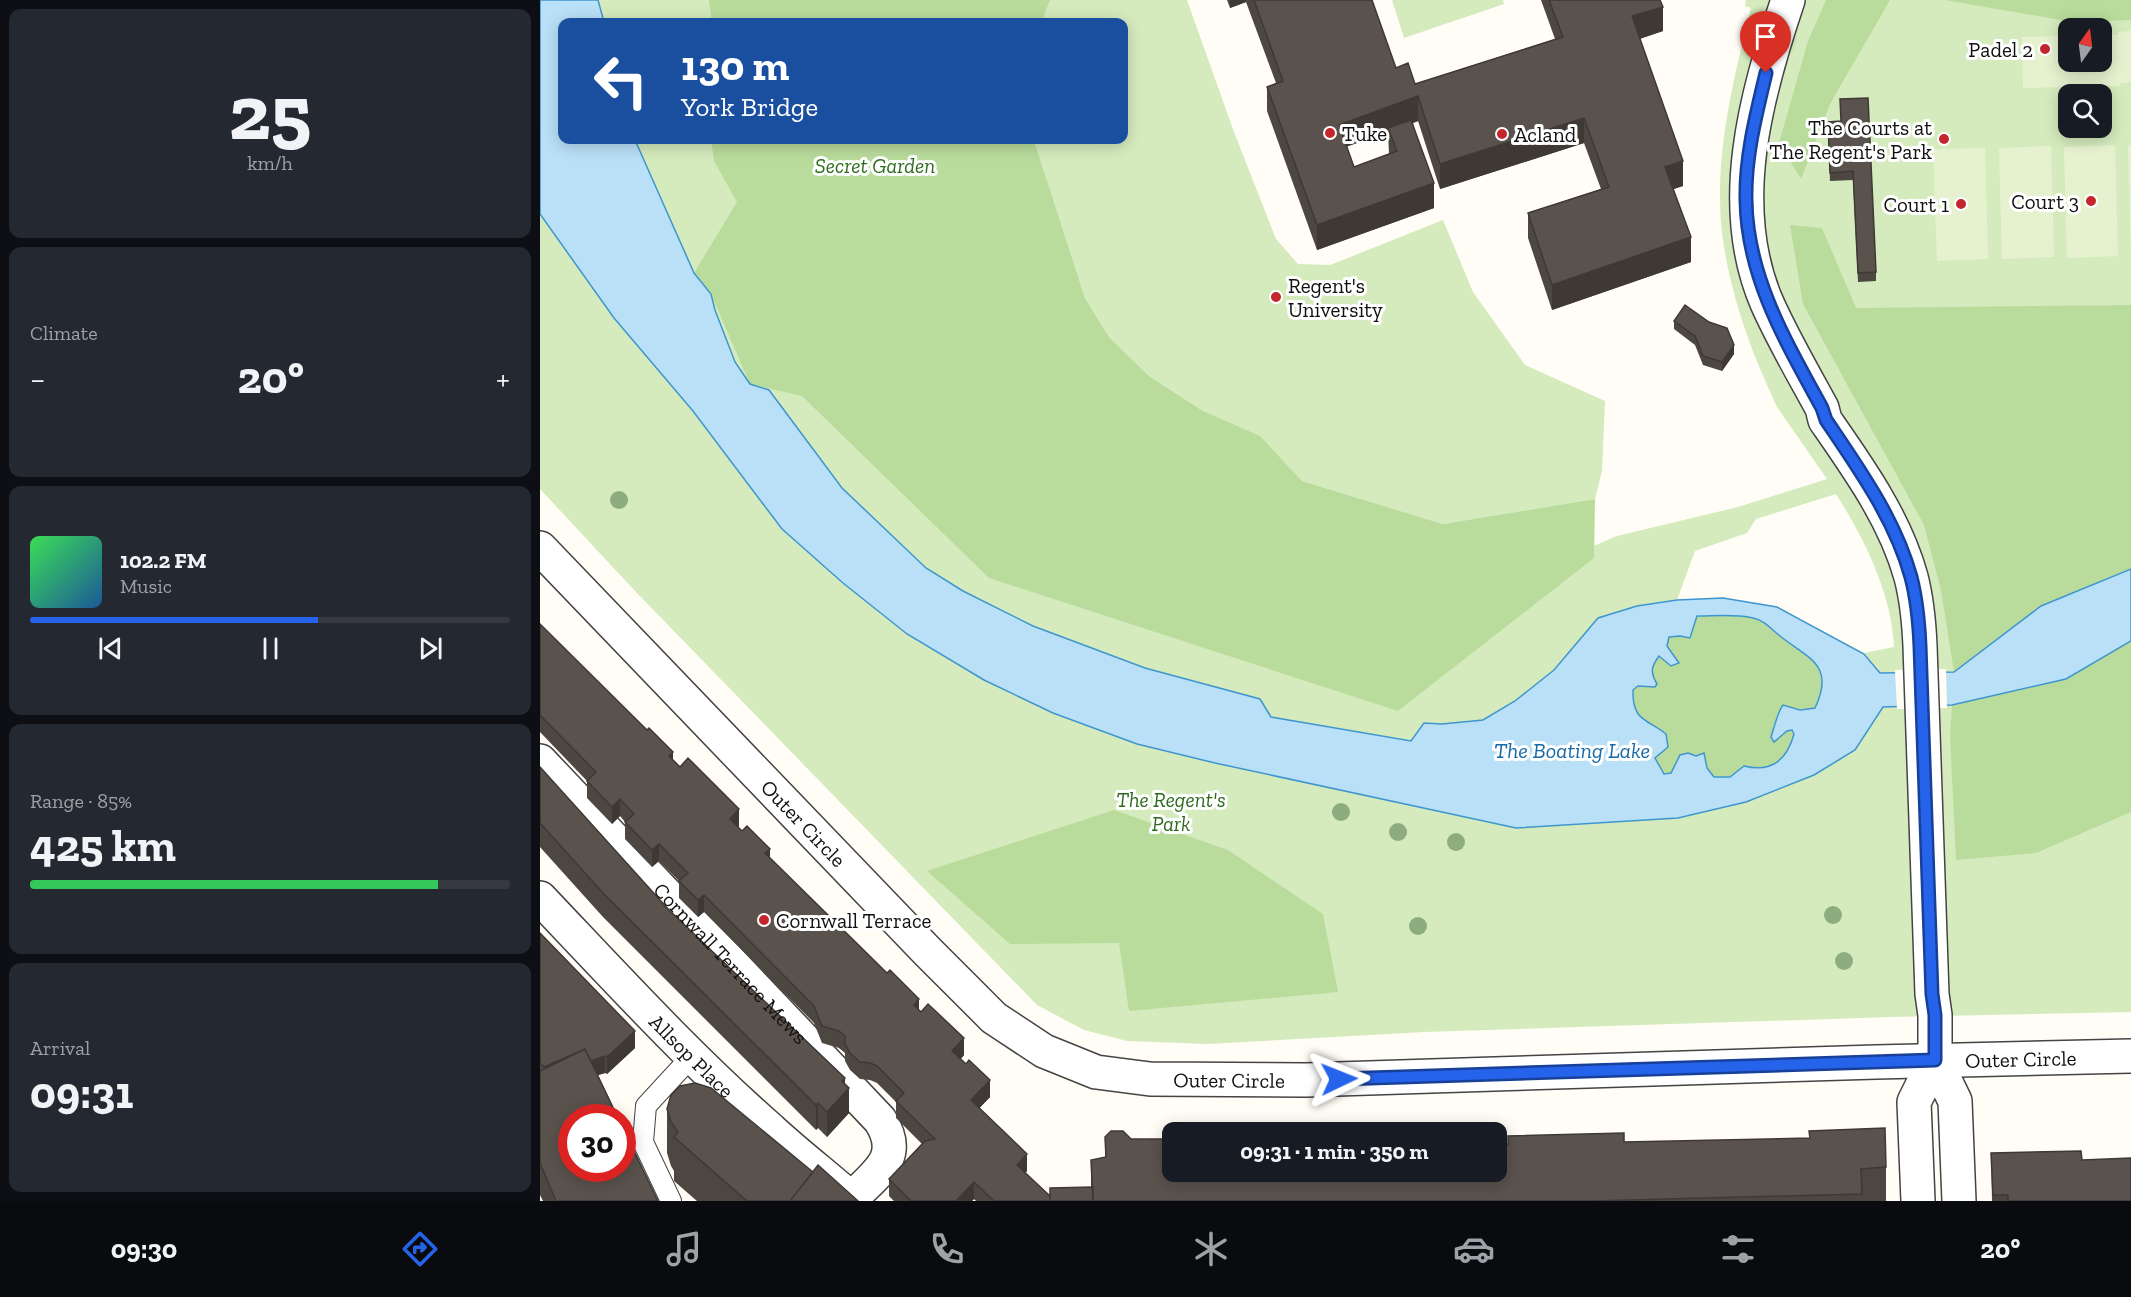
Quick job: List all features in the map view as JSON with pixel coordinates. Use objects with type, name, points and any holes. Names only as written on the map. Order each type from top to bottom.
[{"type":"street","points":[[1788,0],[1766,73],[1754,127],[1747,170],[1746,202],[1755,264],[1766,301],[1822,408],[1826,420],[1873,491],[1897,538],[1911,577],[1917,603],[1935,1060],[1955,1101],[1959,1201]]},
{"type":"street","name":"Outer Circle","points":[[540,548],[994,1018],[1023,1038],[1069,1062],[1096,1072],[1150,1079],[1211,1081],[2131,1056]]},
{"type":"street","name":"Cornwall Terrace Mews","points":[[540,761],[880,1120],[890,1138],[889,1156],[853,1200]]},
{"type":"street","name":"Allsop Place","points":[[540,898],[693,1055],[771,1130],[853,1200]]},
{"type":"street","points":[[1918,1201],[1914,1102],[1935,1060]]},
{"type":"lane","points":[[671,1201],[643,1142],[646,1106],[693,1055]]},
{"type":"green space","name":"The Regent's Park","points":[[540,0],[727,0],[725,18],[558,18],[558,144],[713,144],[1447,608],[1617,536],[1738,507],[1827,479],[1777,407],[1768,388],[1738,309],[1724,247],[1720,187],[1722,157],[1731,97],[1751,8],[1745,6],[1746,0],[2131,0],[2131,1012],[1424,1032],[1207,1044],[1127,1041],[1084,1030],[1037,1005],[635,591],[540,489]],"holes":[[[1836,494],[1857,529],[1882,587],[1888,607],[1894,647],[1864,653],[1777,607],[1723,598],[1677,600],[1695,551],[1747,533],[1756,519]]]},
{"type":"green space","points":[[709,0],[1050,0],[1043,18],[711,18]]},
{"type":"green space","points":[[1050,0],[1187,0],[1234,132],[1276,239],[1298,264],[1330,265],[1443,220],[1473,292],[1525,365],[1605,401],[1602,471],[1595,499],[1443,524],[1302,481],[1260,437],[1203,411],[1149,376],[1109,337],[1085,298],[1035,144],[1128,144],[1128,18],[1043,18]]},
{"type":"green space","points":[[1392,0],[1503,0],[1504,4],[1404,38]]},
{"type":"green space","points":[[1826,0],[1890,0],[1830,104],[1801,179],[1779,143],[1808,41]]},
{"type":"green space","points":[[1945,0],[2131,0],[2131,20],[2112,21],[2112,18],[2058,20]]},
{"type":"green space","name":"Padel 2","points":[[2131,31],[2131,82],[2120,83],[2120,86],[2058,84],[2058,87],[2023,88],[2022,37],[2058,36],[2058,72],[2112,72],[2112,35],[2118,35],[2118,32]]},
{"type":"green space","name":"Secret Garden","points":[[712,144],[1035,144],[1085,298],[1109,337],[1149,376],[1203,411],[1260,436],[1302,481],[1443,524],[1595,499],[1594,558],[1398,711],[989,578],[802,396],[750,384],[711,294],[694,273],[737,202],[714,161]]},
{"type":"green space","name":"Court 3","points":[[2115,145],[2118,256],[2067,258],[2064,147]]},
{"type":"green space","points":[[2128,145],[2131,145],[2131,256]]},
{"type":"green space","points":[[2051,146],[2054,257],[2002,259],[1999,148]]},
{"type":"green space","name":"Court 1","points":[[1985,148],[1988,259],[1937,261],[1933,149]]},
{"type":"green space","points":[[1790,225],[1822,228],[1856,308],[2131,305],[2131,573],[2041,606],[1954,672],[1941,590],[1924,525],[1803,304]]},
{"type":"green space","points":[[1697,616],[1739,616],[1761,621],[1809,657],[1821,671],[1821,693],[1815,708],[1779,710],[1772,737],[1774,741],[1787,731],[1792,730],[1794,734],[1787,751],[1770,766],[1754,768],[1744,766],[1730,777],[1714,777],[1706,763],[1688,753],[1676,764],[1671,773],[1664,774],[1655,757],[1661,754],[1666,734],[1638,714],[1633,700],[1633,690],[1638,686],[1657,684],[1653,676],[1655,663],[1659,656],[1673,653],[1667,646],[1669,637],[1690,638]]},
{"type":"green space","points":[[2131,641],[2131,812],[2036,853],[1956,860],[1950,736],[1952,705],[2066,679]]},
{"type":"green space","points":[[1114,810],[1228,850],[1323,914],[1338,992],[1129,1011],[1119,943],[1010,944],[927,871]]},
{"type":"water","name":"The Boating Lake","points":[[540,0],[598,0],[603,18],[558,18],[558,144],[637,144],[694,273],[711,294],[735,362],[750,384],[769,390],[842,488],[926,568],[963,591],[1033,626],[1145,668],[1260,699],[1271,717],[1411,741],[1424,723],[1442,724],[1483,720],[1515,701],[1554,670],[1598,618],[1637,606],[1677,600],[1723,598],[1777,607],[1864,654],[1880,673],[1954,672],[2041,606],[2131,569],[2131,641],[2066,679],[1952,705],[1883,707],[1855,750],[1814,775],[1746,802],[1678,818],[1516,828],[1137,744],[1053,713],[984,680],[907,634],[843,583],[782,529],[693,411],[614,318],[540,214]],"holes":[[[1697,616],[1739,616],[1761,621],[1808,657],[1816,664],[1820,672],[1821,693],[1815,708],[1800,710],[1783,705],[1771,737],[1774,742],[1787,731],[1792,730],[1794,734],[1787,751],[1770,766],[1763,768],[1744,766],[1730,777],[1714,777],[1707,768],[1704,753],[1696,756],[1688,753],[1680,755],[1671,773],[1664,774],[1655,758],[1668,747],[1666,734],[1638,714],[1633,700],[1633,690],[1638,686],[1655,687],[1657,684],[1652,670],[1659,656],[1671,666],[1679,663],[1667,646],[1669,637],[1690,638]]]},
{"type":"pier","points":[[1946,669],[1947,708],[1897,709],[1895,670]]},
{"type":"building","points":[[1254,0],[1372,0],[1396,68],[1408,63],[1415,84],[1563,37],[1549,0],[1660,0],[1663,7],[1632,16],[1683,161],[1665,167],[1691,237],[1552,285],[1528,213],[1609,187],[1584,118],[1440,164],[1418,96],[1339,125],[1354,167],[1397,151],[1388,128],[1411,120],[1434,183],[1317,225],[1267,87],[1283,81]]},
{"type":"building","name":"The Courts at The Regent's Park","points":[[1868,98],[1876,272],[1858,273],[1853,171],[1830,173],[1828,122],[1841,121],[1840,99]]},
{"type":"building","points":[[1685,305],[1709,322],[1727,328],[1734,345],[1722,362],[1703,356],[1695,336],[1674,321]]},
{"type":"building","name":"Cornwall Terrace","points":[[540,624],[647,730],[649,728],[673,752],[669,756],[680,767],[688,758],[739,809],[730,819],[742,831],[747,826],[770,849],[765,853],[887,973],[890,970],[919,999],[914,1005],[921,1012],[928,1004],[964,1038],[952,1051],[966,1064],[969,1060],[990,1080],[971,1100],[1027,1154],[1017,1165],[1050,1196],[1050,1201],[994,1201],[974,1182],[956,1201],[911,1201],[889,1179],[925,1141],[935,1139],[896,1101],[904,1093],[877,1066],[860,1062],[850,1053],[845,1044],[845,1036],[839,1031],[822,1026],[814,1006],[704,895],[698,900],[679,881],[688,873],[659,844],[652,850],[625,822],[634,814],[620,799],[612,807],[587,781],[596,772],[540,715]]},
{"type":"building","points":[[540,767],[669,910],[845,1078],[842,1081],[849,1088],[827,1112],[818,1103],[816,1105],[603,893],[540,823]]},
{"type":"building","points":[[540,933],[635,1031],[607,1057],[591,1061],[585,1049],[544,1067],[540,1063]]},
{"type":"building","points":[[585,1049],[611,1104],[558,1104],[558,1182],[636,1182],[636,1155],[658,1201],[556,1201],[540,1163],[540,1071]]},
{"type":"building","points":[[695,1083],[711,1088],[813,1172],[790,1201],[747,1201],[674,1137],[678,1132],[671,1122],[667,1109],[671,1095],[680,1086]]},
{"type":"building","points":[[1885,1128],[1886,1167],[1861,1169],[1862,1194],[1591,1201],[1093,1201],[1091,1160],[1106,1157],[1105,1137],[1111,1131],[1123,1131],[1131,1139],[1162,1139],[1162,1182],[1507,1182],[1508,1136],[1624,1133],[1624,1142],[1810,1138],[1809,1131]]},
{"type":"building","points":[[2081,1151],[2082,1160],[2131,1158],[2131,1201],[2008,1201],[2008,1195],[1993,1195],[1991,1153]]},
{"type":"building","points":[[818,1165],[858,1201],[790,1201]]},
{"type":"building","points":[[1093,1187],[1093,1201],[1050,1201],[1050,1188]]},
{"type":"place","name":"Padel 2","points":[[2045,49]]},
{"type":"place","name":"Tuke","points":[[1330,133]]},
{"type":"place","name":"Acland","points":[[1502,134]]},
{"type":"place","name":"The Courts at The Regent's Park","points":[[1944,139]]},
{"type":"place","name":"Court 3","points":[[2091,201]]},
{"type":"place","name":"Court 1","points":[[1961,204]]},
{"type":"place","name":"Regent's University","points":[[1276,297]]},
{"type":"place","name":"Cornwall Terrace","points":[[764,920]]},
{"type":"route","points":[[1339,1079],[1935,1060],[1917,603],[1911,577],[1897,538],[1873,491],[1826,420],[1822,408],[1766,301],[1755,264],[1746,202],[1747,170],[1766,73]]}]
